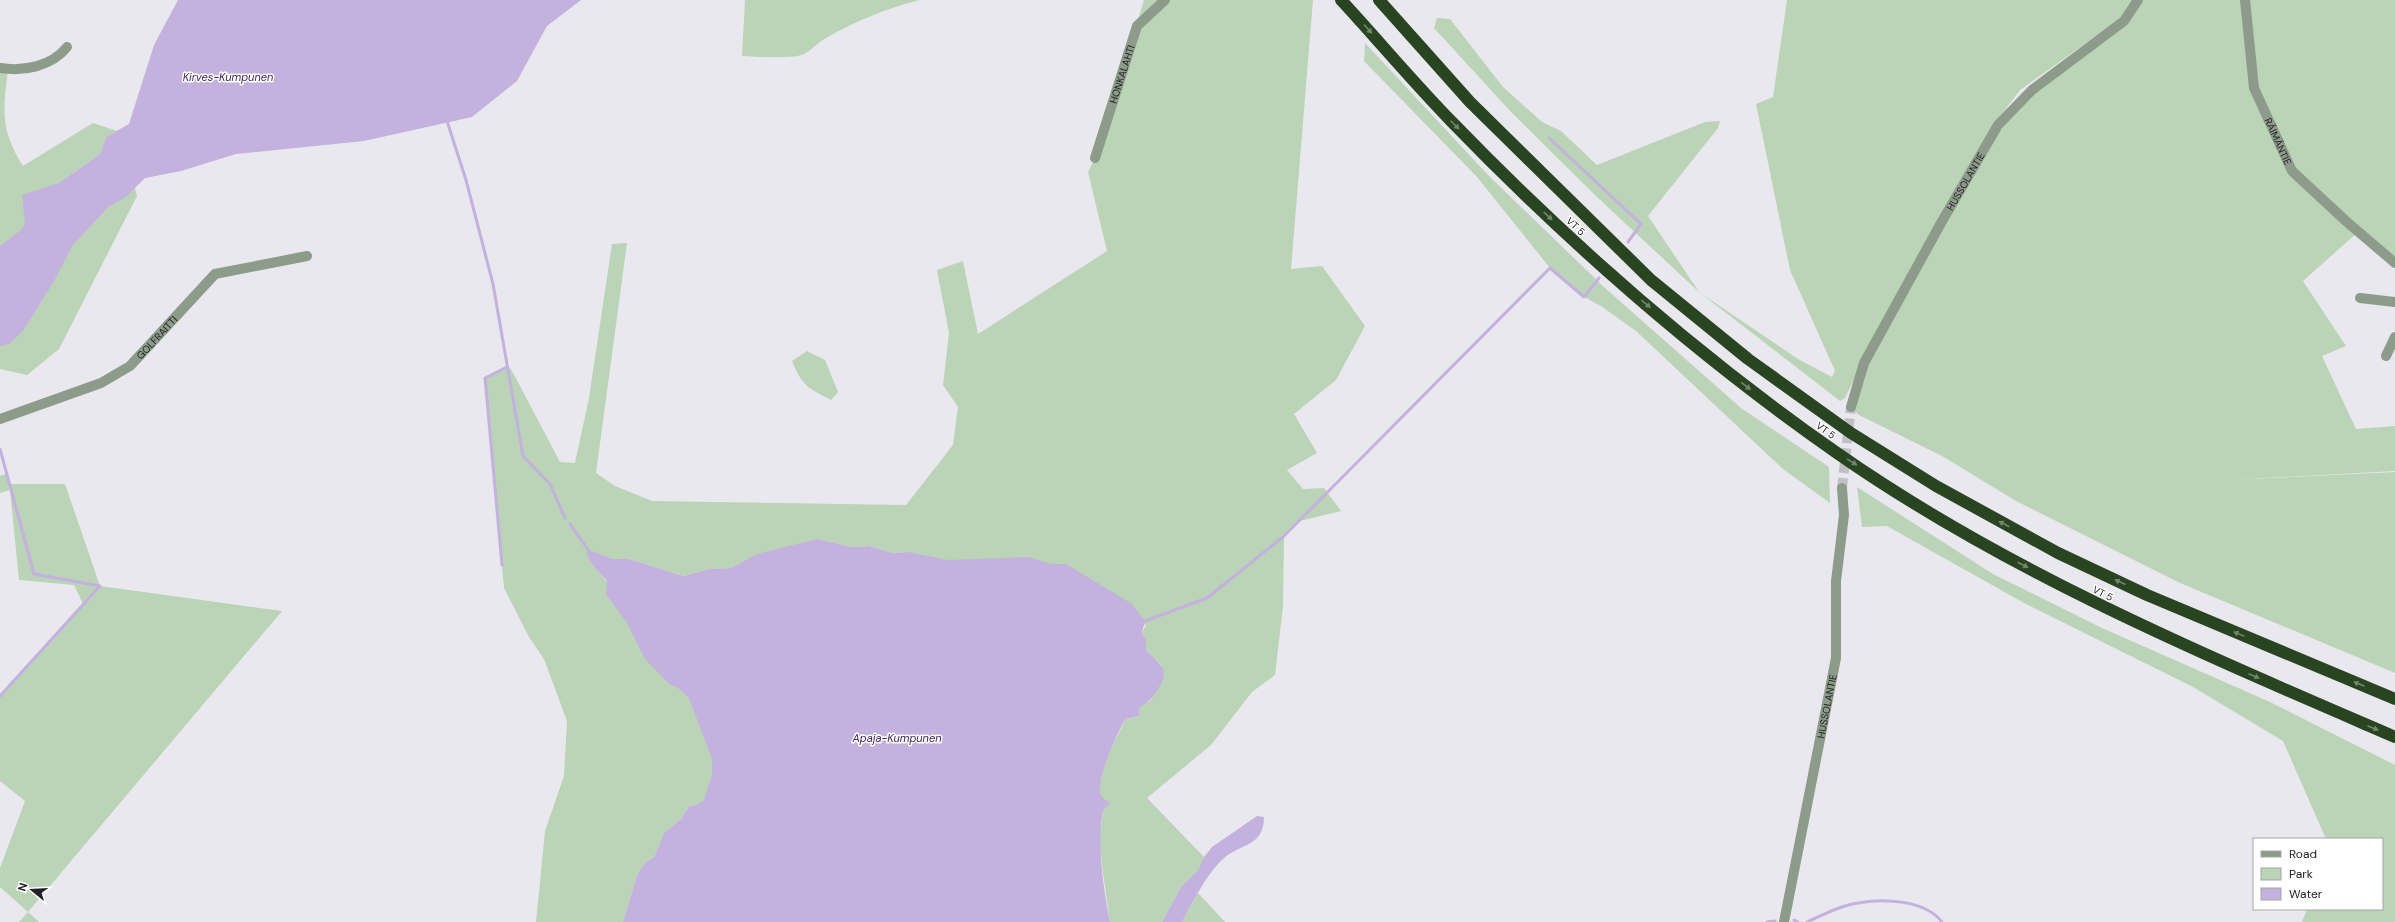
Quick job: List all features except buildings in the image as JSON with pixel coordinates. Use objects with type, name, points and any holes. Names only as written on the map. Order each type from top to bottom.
[{"type":"highway","name":"VT 5","points":[[1341,0],[1450,120],[1540,210],[1616,279],[1742,384],[1838,454],[1933,514],[2011,559],[2119,615],[2395,737]]},
{"type":"highway","name":"VT 5","points":[[1379,0],[1470,102],[1651,280],[1748,359],[1851,433],[1936,486],[2058,553],[2147,595],[2395,699]]},
{"type":"street","name":"HONKALAHTI","points":[[1095,158],[1137,26],[1165,0]]},
{"type":"street","name":"HUSSOLANTIE","points":[[1851,407],[1864,363],[1998,125],[2032,90],[2124,21],[2138,0]]},
{"type":"street","name":"RÄIMÄNTIE","points":[[2245,0],[2254,88],[2292,171],[2347,222],[2395,263]]},
{"type":"street","points":[[0,68],[8,69],[39,66],[59,57],[67,47]]},
{"type":"street","name":"GOLFRAITTI","points":[[0,419],[101,383],[130,366],[216,274],[307,256]]},
{"type":"street","points":[[2360,298],[2395,302]]},
{"type":"street","points":[[2386,356],[2395,337]]},
{"type":"street","name":"HUSSOLANTIE","points":[[1784,922],[1836,658],[1836,581],[1844,515],[1842,488]]},
{"type":"green space","points":[[745,0],[920,0],[884,11],[860,21],[823,40],[799,56],[774,57],[742,56]]},
{"type":"green space","points":[[1144,0],[1313,0],[1291,269],[1322,266],[1365,326],[1336,380],[1294,414],[1317,453],[1287,470],[1303,489],[1324,488],[1341,511],[1300,521],[1284,536],[1283,606],[1275,675],[1252,692],[1211,745],[1147,798],[1204,857],[1198,870],[1181,887],[1162,922],[1110,922],[1102,866],[1100,841],[1103,810],[1099,787],[1108,754],[1126,719],[1139,716],[1140,706],[1151,700],[1161,664],[1146,650],[1146,639],[1142,633],[1146,625],[904,552],[893,553],[869,546],[852,547],[817,539],[744,561],[731,568],[710,569],[683,576],[629,559],[618,561],[587,553],[594,567],[678,661],[721,759],[704,800],[696,805],[689,806],[681,819],[664,833],[654,857],[645,864],[637,875],[623,922],[536,922],[545,831],[564,776],[567,721],[544,659],[529,637],[504,588],[485,378],[507,367],[511,369],[560,462],[575,463],[589,398],[612,244],[627,243],[596,473],[615,486],[652,501],[906,505],[953,445],[958,407],[943,385],[949,333],[937,270],[963,261],[978,334],[1107,251],[1088,172],[1095,158]]},
{"type":"green space","points":[[1787,0],[2133,0],[2122,17],[2020,90],[1995,123],[1894,299],[1845,398],[1840,401],[1699,292],[1798,359],[1832,377],[1835,371],[1790,270],[1756,104],[1773,97]]},
{"type":"green space","points":[[2138,0],[2395,0],[2395,263],[2358,232],[2303,281],[2346,346],[2322,356],[2356,429],[2395,426],[2395,471],[2229,480],[2395,472],[2395,673],[2180,583],[2016,501],[1942,456],[1859,415],[1851,407],[1864,363],[1998,125],[2032,90],[2124,21]]},
{"type":"green space","points":[[1437,18],[1450,19],[1503,87],[1542,122],[1561,131],[1597,165],[1705,122],[1720,121],[1718,128],[1648,216],[1699,292],[1597,197],[1512,113],[1434,28]]},
{"type":"green space","points":[[1365,43],[1488,175],[1605,288],[1741,408],[1829,467],[1830,503],[1783,469],[1636,331],[1601,306],[1584,297],[1550,268],[1477,177],[1364,61]]},
{"type":"green space","points":[[0,68],[8,69],[4,108],[5,119],[10,141],[23,166],[93,123],[117,131],[106,137],[100,154],[59,183],[108,207],[135,188],[137,196],[59,349],[27,375],[0,369]]},
{"type":"green space","points":[[807,351],[825,360],[838,392],[831,400],[811,389],[799,376],[792,361]]},
{"type":"green space","points":[[8,473],[10,484],[65,484],[100,586],[282,611],[28,912],[0,887],[0,868],[25,801],[0,781],[0,696],[83,604],[74,585],[19,580],[10,490],[0,493],[0,476]]},
{"type":"green space","points":[[1857,487],[1993,574],[2102,628],[2270,702],[2395,765],[2395,922],[2302,922],[2307,910],[2383,910],[2383,838],[2326,838],[2283,741],[2193,687],[2024,603],[1887,526],[1862,527]]},
{"type":"green space","points":[[1198,893],[1225,922],[1182,922]]},
{"type":"green space","points":[[28,912],[39,922],[19,922]]},
{"type":"water","name":"Kirves-Kumpunen","points":[[178,0],[581,0],[547,26],[517,81],[472,117],[364,141],[236,154],[181,171],[145,178],[127,196],[108,207],[72,246],[54,281],[23,331],[9,344],[0,346],[0,246],[21,230],[25,224],[22,195],[59,183],[100,154],[106,137],[129,124],[154,45]]},
{"type":"water","name":"Apaja-Kumpunen","points":[[817,539],[852,547],[869,546],[893,553],[908,552],[948,560],[1028,557],[1051,564],[1066,564],[1132,604],[1145,621],[1142,633],[1146,639],[1146,650],[1162,667],[1164,676],[1154,695],[1140,707],[1139,716],[1126,719],[1122,725],[1108,756],[1101,779],[1101,795],[1110,803],[1103,810],[1101,824],[1101,852],[1103,880],[1110,922],[623,922],[637,875],[644,864],[654,857],[664,833],[681,819],[689,806],[696,805],[704,800],[712,774],[712,759],[689,698],[677,687],[669,684],[645,659],[627,623],[606,594],[607,581],[594,567],[586,553],[592,551],[612,559],[629,559],[683,576],[710,569],[731,568],[757,554]]},
{"type":"water","points":[[1257,816],[1264,817],[1263,827],[1260,834],[1255,840],[1236,850],[1216,866],[1200,889],[1182,922],[1162,922],[1181,887],[1198,870],[1204,857],[1212,847]]},
{"type":"waterway","points":[[447,121],[466,180],[493,284],[523,456],[550,484],[565,518]]},
{"type":"waterway","points":[[1549,138],[1641,224],[1628,242]]},
{"type":"waterway","points":[[1145,621],[1207,598],[1284,536],[1550,268],[1584,297],[1599,278]]},
{"type":"waterway","points":[[502,565],[485,378],[507,367]]},
{"type":"waterway","points":[[0,449],[34,574],[100,586],[0,696]]},
{"type":"waterway","points":[[570,524],[589,551]]},
{"type":"waterway","points":[[1807,922],[1845,906],[1868,901],[1892,901],[1915,905],[1935,915],[1942,922]]},
{"type":"waterway","points":[[1794,920],[1798,922]]},
{"type":"waterway","points":[[1767,922],[1775,921]]},
{"type":"tunnel","points":[[1842,488],[1851,407]]}]
